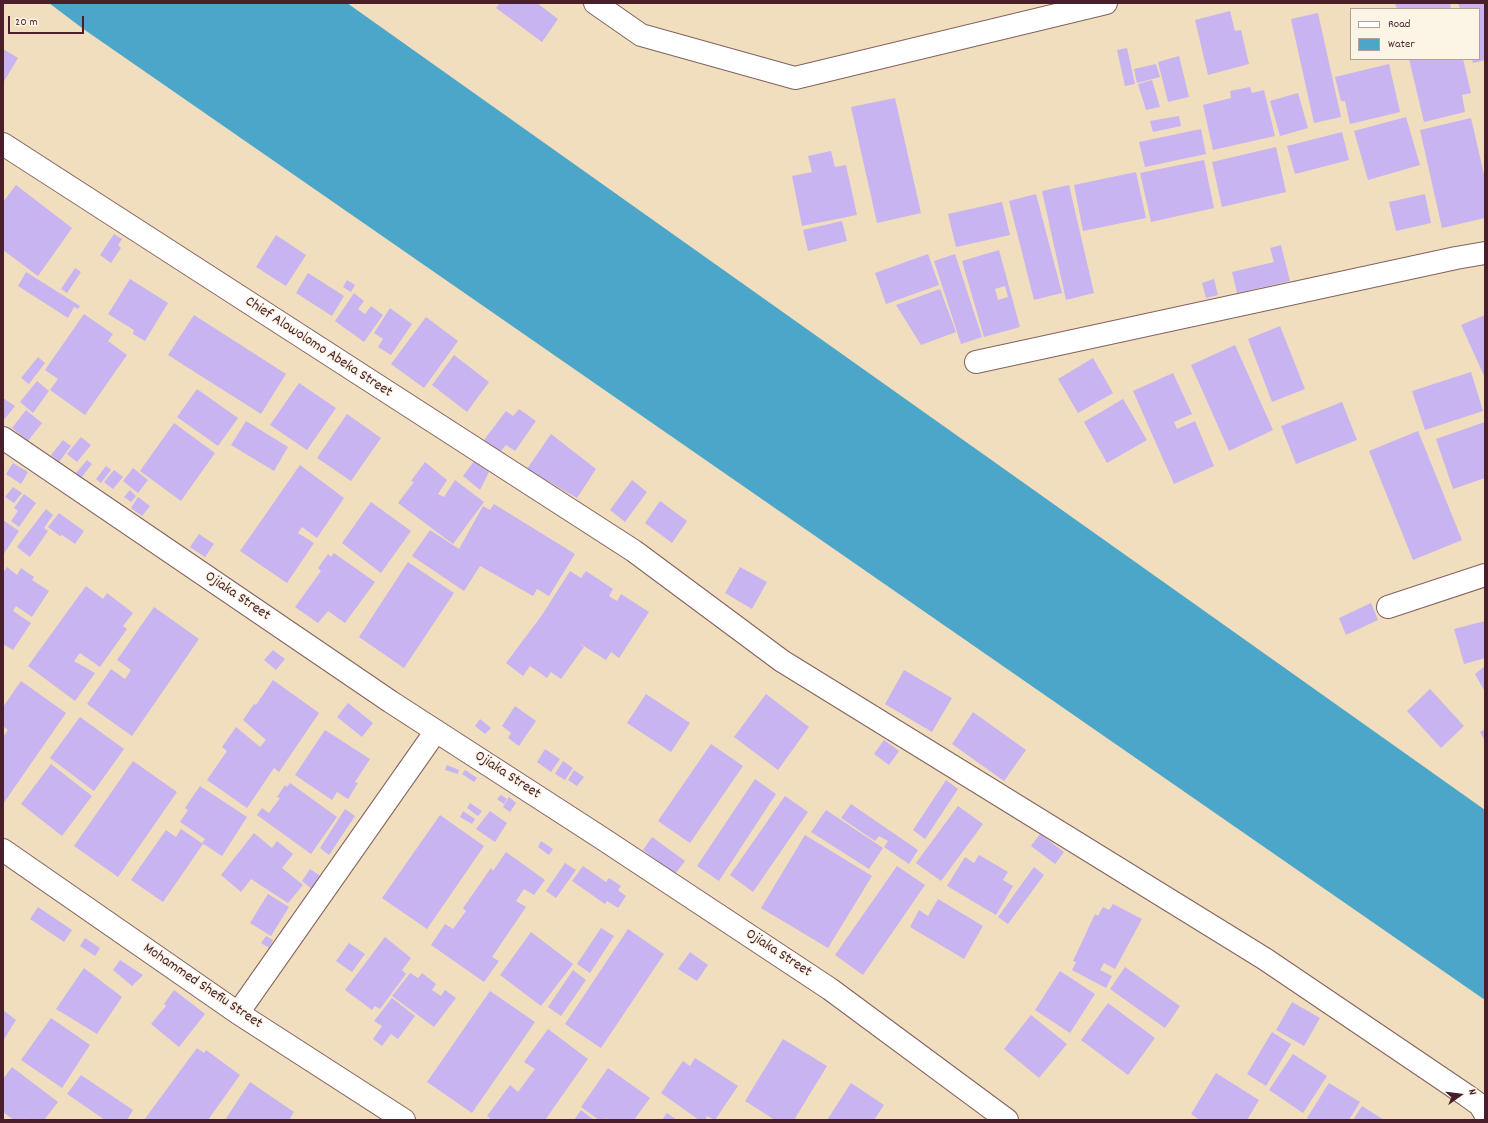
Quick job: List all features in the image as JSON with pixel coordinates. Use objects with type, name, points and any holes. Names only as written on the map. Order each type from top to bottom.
[{"type":"street","points":[[596,3],[641,35],[795,78],[1106,3]]},
{"type":"street","name":"Chief Alowolomo Abeka Street","points":[[3,144],[634,551],[782,661],[1265,959],[1466,1095],[1480,1105],[1485,1114]]},
{"type":"street","points":[[976,362],[1441,261],[1485,253]]},
{"type":"street","name":"Ojiaka Street","points":[[3,438],[384,697],[607,841],[830,988],[1007,1120]]},
{"type":"street","points":[[1388,607],[1485,574]]},
{"type":"street","points":[[238,1013],[436,731]]},
{"type":"street","name":"Mohammed Shefiu Street","points":[[3,850],[238,1013],[404,1120]]},
{"type":"water","points":[[49,3],[347,3],[1485,810],[1485,1000],[82,28]]},
{"type":"building","points":[[500,3],[537,3],[558,19],[542,42],[496,8]]},
{"type":"building","points":[[1395,3],[1450,3],[1451,8],[1397,8]]},
{"type":"building","points":[[1458,3],[1485,3],[1485,60],[1473,63],[1472,60],[1480,60],[1480,8],[1460,8]]},
{"type":"building","points":[[1230,11],[1235,31],[1241,30],[1249,64],[1208,75],[1195,20]]},
{"type":"building","points":[[1318,13],[1341,117],[1314,123],[1291,19]]},
{"type":"building","points":[[1127,48],[1135,84],[1125,86],[1117,50]]},
{"type":"building","points":[[3,49],[18,58],[3,83]]},
{"type":"building","points":[[1179,56],[1189,97],[1168,102],[1158,62]]},
{"type":"building","points":[[1409,60],[1463,60],[1471,93],[1462,95],[1465,112],[1424,122]]},
{"type":"building","points":[[1156,64],[1160,77],[1137,83],[1134,69]]},
{"type":"building","points":[[1389,64],[1400,112],[1350,124],[1345,101],[1341,101],[1335,77]]},
{"type":"building","points":[[1152,80],[1160,107],[1146,110],[1138,84]]},
{"type":"building","points":[[1250,87],[1252,93],[1264,90],[1275,136],[1213,150],[1203,105],[1231,98],[1230,91]]},
{"type":"building","points":[[1298,93],[1308,128],[1280,136],[1270,101]]},
{"type":"building","points":[[895,98],[921,213],[877,223],[851,107]]},
{"type":"building","points":[[1179,116],[1181,126],[1153,132],[1150,121]]},
{"type":"building","points":[[1406,117],[1420,165],[1368,180],[1354,131]]},
{"type":"building","points":[[1471,118],[1485,179],[1485,218],[1442,228],[1420,130]]},
{"type":"building","points":[[1201,129],[1206,154],[1145,167],[1139,142]]},
{"type":"building","points":[[1342,132],[1349,160],[1295,174],[1287,146]]},
{"type":"building","points":[[1276,147],[1286,192],[1222,207],[1212,162]]},
{"type":"building","points":[[831,151],[835,167],[846,165],[857,215],[802,226],[792,176],[812,172],[808,156]]},
{"type":"building","points":[[1204,160],[1214,208],[1151,222],[1140,173]]},
{"type":"building","points":[[1136,172],[1146,218],[1083,231],[1074,185]]},
{"type":"building","points":[[16,185],[72,228],[38,276],[3,250],[3,202]]},
{"type":"building","points":[[1069,185],[1094,293],[1066,300],[1042,191]]},
{"type":"building","points":[[1036,194],[1062,293],[1034,300],[1009,201]]},
{"type":"building","points":[[1425,194],[1431,223],[1396,231],[1389,202]]},
{"type":"building","points":[[1002,202],[1010,235],[956,247],[948,214]]},
{"type":"building","points":[[842,221],[847,241],[808,251],[803,230]]},
{"type":"building","points":[[114,234],[122,239],[118,245],[121,248],[111,263],[100,255]]},
{"type":"building","points":[[276,235],[306,255],[286,286],[256,267]]},
{"type":"building","points":[[1281,245],[1290,281],[1237,293],[1232,272],[1274,262],[1270,248]]},
{"type":"building","points":[[999,250],[1020,327],[984,337],[962,261]],"holes":[[[1005,286],[1008,297],[998,300],[995,289]]]},
{"type":"building","points":[[928,254],[939,285],[886,304],[875,273]]},
{"type":"building","points":[[955,254],[982,337],[961,344],[934,261]]},
{"type":"building","points":[[75,268],[81,272],[67,293],[61,289]]},
{"type":"building","points":[[26,272],[80,306],[78,309],[74,307],[68,318],[18,286]]},
{"type":"building","points":[[308,273],[344,296],[332,316],[296,293]]},
{"type":"building","points":[[130,279],[168,303],[145,341],[133,334],[134,330],[108,314]]},
{"type":"building","points":[[1214,279],[1218,295],[1206,298],[1202,283]]},
{"type":"building","points":[[347,280],[355,285],[351,292],[343,287]]},
{"type":"building","points":[[940,289],[956,332],[921,345],[896,305]]},
{"type":"building","points":[[354,293],[364,301],[358,309],[365,314],[371,306],[383,315],[364,342],[335,321]]},
{"type":"building","points":[[390,308],[412,324],[391,355],[378,347],[383,339],[374,333]]},
{"type":"building","points":[[84,314],[113,334],[108,341],[127,355],[85,415],[50,390],[58,379],[45,370]]},
{"type":"building","points":[[194,315],[286,374],[261,414],[168,355]]},
{"type":"building","points":[[1485,315],[1485,378],[1461,325]]},
{"type":"building","points":[[426,317],[458,341],[424,388],[391,364]]},
{"type":"building","points":[[1280,326],[1305,389],[1272,402],[1248,339]]},
{"type":"building","points":[[1235,345],[1273,430],[1229,451],[1191,365]]},
{"type":"building","points":[[454,355],[489,382],[467,412],[432,385]]},
{"type":"building","points":[[38,357],[45,363],[29,384],[21,378]]},
{"type":"building","points":[[1093,358],[1113,393],[1078,413],[1058,379]]},
{"type":"building","points":[[1471,372],[1483,411],[1425,430],[1412,391]]},
{"type":"building","points":[[1173,373],[1192,414],[1174,422],[1177,429],[1195,421],[1214,466],[1174,484],[1133,391]]},
{"type":"building","points":[[37,381],[49,391],[33,413],[20,402]]},
{"type":"building","points":[[299,383],[336,408],[307,450],[270,425]]},
{"type":"building","points":[[197,389],[238,418],[218,446],[177,417]]},
{"type":"building","points":[[3,398],[15,406],[3,421]]},
{"type":"building","points":[[1123,399],[1147,440],[1107,463],[1084,422]]},
{"type":"building","points":[[1342,402],[1357,440],[1296,464],[1281,426]]},
{"type":"building","points":[[519,409],[536,421],[515,451],[506,445],[500,452],[484,440],[506,411],[513,416]]},
{"type":"building","points":[[26,410],[42,423],[28,441],[12,428]]},
{"type":"building","points":[[347,414],[381,438],[351,481],[317,458]]},
{"type":"building","points":[[246,421],[288,447],[274,471],[231,445]]},
{"type":"building","points":[[1485,422],[1485,478],[1453,489],[1436,439]]},
{"type":"building","points":[[174,423],[215,453],[181,501],[140,471]]},
{"type":"building","points":[[1418,431],[1462,540],[1413,560],[1369,451]]},
{"type":"building","points":[[551,434],[596,469],[577,498],[527,469]]},
{"type":"building","points":[[81,437],[91,445],[77,462],[67,454]]},
{"type":"building","points":[[63,440],[71,446],[59,462],[51,455]]},
{"type":"building","points":[[87,460],[92,464],[76,484],[71,479]]},
{"type":"building","points":[[474,461],[489,472],[480,490],[463,476]]},
{"type":"building","points":[[425,462],[447,480],[438,494],[444,497],[455,480],[484,502],[453,544],[398,503],[414,482],[411,481]]},
{"type":"building","points":[[13,463],[28,472],[21,484],[6,474]]},
{"type":"building","points":[[300,465],[344,498],[317,538],[302,527],[298,533],[314,543],[287,583],[240,551]]},
{"type":"building","points":[[106,466],[111,470],[101,483],[96,479]]},
{"type":"building","points":[[133,468],[148,480],[138,493],[123,481]]},
{"type":"building","points":[[114,470],[123,477],[113,489],[104,482]]},
{"type":"building","points":[[632,480],[647,492],[625,522],[610,510]]},
{"type":"building","points":[[13,487],[22,493],[14,503],[5,497]]},
{"type":"building","points":[[130,490],[136,496],[131,502],[124,497]]},
{"type":"building","points":[[24,494],[36,503],[19,527],[11,521],[18,511],[14,508]]},
{"type":"building","points":[[138,497],[150,506],[142,516],[131,508]]},
{"type":"building","points":[[660,501],[687,521],[672,543],[645,523]]},
{"type":"building","points":[[371,502],[411,531],[381,573],[342,543]]},
{"type":"building","points":[[494,504],[575,554],[549,596],[537,589],[533,596],[480,566],[464,591],[412,556],[430,530],[459,549],[483,506],[490,510]]},
{"type":"building","points":[[46,509],[53,515],[44,528],[48,531],[30,557],[17,547]]},
{"type":"building","points":[[59,513],[84,531],[75,544],[62,535],[60,536],[48,527]]},
{"type":"building","points":[[3,520],[19,531],[3,555]]},
{"type":"building","points":[[199,534],[214,544],[205,557],[190,547]]},
{"type":"building","points":[[334,553],[375,582],[345,623],[328,611],[318,623],[295,607],[321,571],[318,568],[328,554],[331,557]]},
{"type":"building","points":[[408,562],[454,593],[404,668],[359,637]]},
{"type":"building","points":[[7,567],[17,575],[21,568],[34,577],[32,580],[49,591],[32,617],[16,606],[13,611],[31,623],[13,650],[3,644],[3,573]]},
{"type":"building","points":[[740,567],[767,582],[752,609],[725,593]]},
{"type":"building","points":[[570,571],[581,578],[586,571],[613,589],[609,596],[617,601],[621,594],[649,612],[619,658],[611,652],[606,660],[579,643],[584,647],[561,679],[551,672],[547,678],[530,666],[523,676],[506,663],[542,615]]},
{"type":"building","points":[[86,586],[103,599],[107,593],[133,613],[123,626],[127,629],[100,667],[80,653],[74,661],[95,673],[75,701],[28,666]]},
{"type":"building","points":[[1371,603],[1378,620],[1346,635],[1339,618]]},
{"type":"building","points":[[154,607],[199,639],[132,736],[87,704],[111,669],[125,679],[131,670],[117,660]]},
{"type":"building","points":[[1485,621],[1485,658],[1464,664],[1454,629]]},
{"type":"building","points":[[273,650],[285,659],[276,670],[264,660]]},
{"type":"building","points":[[1485,666],[1485,692],[1475,674]]},
{"type":"building","points":[[904,670],[952,698],[932,732],[885,704]]},
{"type":"building","points":[[273,680],[319,713],[279,772],[274,768],[247,808],[207,780],[227,751],[222,747],[236,727],[260,747],[266,740],[243,720],[254,704],[256,705]]},
{"type":"building","points":[[21,681],[66,713],[3,804],[3,737],[8,730],[3,726],[3,707]]},
{"type":"building","points":[[1430,689],[1464,726],[1441,748],[1407,711]]},
{"type":"building","points":[[646,694],[690,723],[671,752],[627,723]]},
{"type":"building","points":[[766,694],[809,727],[778,770],[734,737]]},
{"type":"building","points":[[348,703],[373,723],[362,737],[337,717]]},
{"type":"building","points":[[515,706],[536,721],[519,746],[508,738],[511,733],[502,726]]},
{"type":"building","points":[[973,712],[1026,750],[1004,781],[952,744]]},
{"type":"building","points":[[80,717],[124,749],[94,791],[50,758]]},
{"type":"building","points":[[480,719],[491,728],[485,734],[475,726]]},
{"type":"building","points":[[1485,729],[1485,741],[1480,732]]},
{"type":"building","points":[[325,730],[370,759],[355,782],[358,783],[348,799],[337,792],[332,800],[295,775]]},
{"type":"building","points":[[884,740],[899,751],[889,765],[874,754]]},
{"type":"building","points":[[711,744],[743,766],[690,843],[658,821]]},
{"type":"building","points":[[545,749],[560,759],[551,772],[537,762]]},
{"type":"building","points":[[133,761],[177,792],[118,877],[74,846]]},
{"type":"building","points":[[563,761],[573,768],[565,780],[555,774]]},
{"type":"building","points":[[51,764],[92,796],[62,836],[21,804]]},
{"type":"building","points":[[447,765],[459,770],[458,774],[445,770]]},
{"type":"building","points":[[465,770],[477,778],[474,782],[462,774]]},
{"type":"building","points":[[574,770],[584,777],[577,786],[568,780]]},
{"type":"building","points":[[755,779],[776,794],[719,881],[697,866]]},
{"type":"building","points":[[946,780],[958,789],[925,839],[913,830]]},
{"type":"building","points":[[290,783],[337,817],[311,854],[257,815],[262,808],[269,813],[280,798],[277,797],[285,785],[287,787]]},
{"type":"building","points":[[200,786],[247,817],[222,856],[202,843],[205,839],[180,822],[188,810],[185,808]]},
{"type":"building","points":[[501,795],[507,799],[504,804],[497,799]]},
{"type":"building","points":[[785,796],[808,812],[753,892],[730,875]]},
{"type":"building","points":[[509,797],[516,803],[510,812],[503,807]]},
{"type":"building","points":[[470,803],[482,811],[478,816],[467,808]]},
{"type":"building","points":[[851,804],[918,850],[909,864],[884,847],[888,841],[879,836],[875,841],[841,818]]},
{"type":"building","points":[[958,806],[983,824],[941,881],[916,863]]},
{"type":"building","points":[[345,809],[355,816],[329,855],[320,848]]},
{"type":"building","points":[[826,810],[883,848],[869,869],[811,832]]},
{"type":"building","points":[[463,811],[475,819],[472,824],[460,817]]},
{"type":"building","points":[[490,811],[507,823],[495,842],[476,829]]},
{"type":"building","points":[[440,815],[484,846],[427,929],[382,898]]},
{"type":"building","points":[[181,829],[203,844],[163,902],[131,880],[166,830],[176,837]]},
{"type":"building","points":[[254,833],[272,848],[277,841],[293,854],[282,868],[303,885],[288,903],[251,879],[241,892],[221,875]]},
{"type":"building","points":[[1040,834],[1064,852],[1055,864],[1031,846]]},
{"type":"building","points":[[805,835],[872,876],[828,948],[761,908]]},
{"type":"building","points":[[652,837],[685,861],[675,874],[643,850]]},
{"type":"building","points":[[541,841],[553,849],[549,855],[538,847]]},
{"type":"building","points":[[506,852],[545,880],[534,895],[524,889],[516,901],[526,907],[492,957],[499,961],[484,982],[431,945],[445,924],[453,929],[466,911],[463,908],[491,868],[493,871]]},
{"type":"building","points":[[979,855],[1008,872],[1003,880],[1013,886],[996,915],[947,886],[965,857],[974,863]]},
{"type":"building","points":[[565,863],[576,870],[556,898],[546,891]]},
{"type":"building","points":[[583,866],[606,882],[609,878],[621,886],[618,890],[626,896],[618,908],[607,901],[605,904],[572,881]]},
{"type":"building","points":[[897,866],[925,885],[863,975],[835,955]]},
{"type":"building","points":[[1034,867],[1044,875],[1008,924],[998,917]]},
{"type":"building","points":[[310,869],[322,877],[313,890],[302,881]]},
{"type":"building","points":[[268,894],[289,907],[271,936],[250,923]]},
{"type":"building","points":[[938,899],[983,926],[964,959],[910,927],[919,910],[928,916]]},
{"type":"building","points":[[1113,904],[1142,919],[1115,969],[1104,963],[1100,970],[1112,976],[1106,988],[1072,970],[1076,962],[1073,961],[1095,914],[1098,916],[1103,907],[1109,910]]},
{"type":"building","points":[[38,907],[72,930],[64,942],[30,919]]},
{"type":"building","points":[[601,928],[614,936],[590,973],[577,964]]},
{"type":"building","points":[[628,929],[664,954],[601,1048],[565,1024]]},
{"type":"building","points":[[531,932],[573,964],[541,1006],[500,975]]},
{"type":"building","points":[[266,936],[273,940],[269,948],[261,943]]},
{"type":"building","points":[[385,937],[411,958],[402,970],[406,974],[380,1009],[375,1006],[372,1010],[345,990]]},
{"type":"building","points":[[85,938],[100,948],[95,956],[80,946]]},
{"type":"building","points":[[349,943],[365,954],[352,972],[336,961]]},
{"type":"building","points":[[690,952],[708,965],[697,981],[678,969]]},
{"type":"building","points":[[120,960],[143,975],[132,986],[113,970]]},
{"type":"building","points":[[1125,967],[1180,1006],[1165,1028],[1110,989]]},
{"type":"building","points":[[84,968],[122,997],[97,1034],[56,1009]]},
{"type":"building","points":[[573,970],[586,980],[561,1016],[548,1007]]},
{"type":"building","points":[[1060,971],[1095,994],[1070,1033],[1035,1010]]},
{"type":"building","points":[[410,973],[418,978],[422,973],[436,984],[432,990],[441,996],[445,990],[456,998],[434,1027],[392,996]]},
{"type":"building","points":[[174,990],[205,1014],[179,1047],[151,1024],[166,1006],[164,1004]]},
{"type":"building","points":[[490,991],[535,1022],[472,1113],[427,1082]]},
{"type":"building","points":[[392,998],[415,1016],[398,1039],[391,1034],[382,1046],[373,1039],[382,1026],[374,1021]]},
{"type":"building","points":[[1292,1002],[1320,1018],[1304,1046],[1276,1030]]},
{"type":"building","points":[[1108,1003],[1155,1038],[1128,1075],[1081,1040]]},
{"type":"building","points":[[3,1010],[16,1020],[3,1041]]},
{"type":"building","points":[[1031,1015],[1067,1044],[1039,1078],[1004,1049]]},
{"type":"building","points":[[51,1018],[90,1045],[62,1088],[21,1060]]},
{"type":"building","points":[[548,1029],[588,1059],[545,1120],[492,1120],[487,1116],[510,1085],[518,1092],[535,1069],[524,1062]]},
{"type":"building","points":[[1272,1032],[1291,1044],[1266,1086],[1247,1074]]},
{"type":"building","points":[[783,1039],[827,1066],[794,1120],[775,1120],[745,1101]]},
{"type":"building","points":[[197,1048],[204,1053],[206,1050],[240,1075],[208,1120],[144,1120]]},
{"type":"building","points":[[1293,1054],[1327,1076],[1303,1113],[1269,1090]]},
{"type":"building","points":[[695,1058],[738,1086],[715,1120],[707,1116],[705,1120],[699,1120],[661,1093],[683,1061],[690,1066]]},
{"type":"building","points":[[12,1067],[58,1102],[44,1120],[28,1120],[26,1118],[25,1120],[14,1120],[3,1112],[3,1079]]},
{"type":"building","points":[[608,1068],[650,1098],[634,1120],[610,1120],[606,1118],[604,1120],[599,1120],[581,1107]]},
{"type":"building","points":[[1216,1073],[1259,1100],[1247,1120],[1200,1120],[1191,1114]]},
{"type":"building","points":[[81,1075],[133,1110],[127,1120],[105,1120],[67,1094]]},
{"type":"building","points":[[250,1082],[294,1112],[289,1120],[225,1120]]},
{"type":"building","points":[[851,1083],[884,1105],[874,1120],[827,1120]]},
{"type":"building","points":[[1329,1083],[1360,1102],[1349,1120],[1311,1120],[1307,1118]]},
{"type":"building","points":[[1362,1106],[1384,1120],[1353,1120]]},
{"type":"building","points":[[581,1110],[594,1120],[574,1120]]},
{"type":"building","points":[[667,1113],[677,1120],[662,1120]]}]
